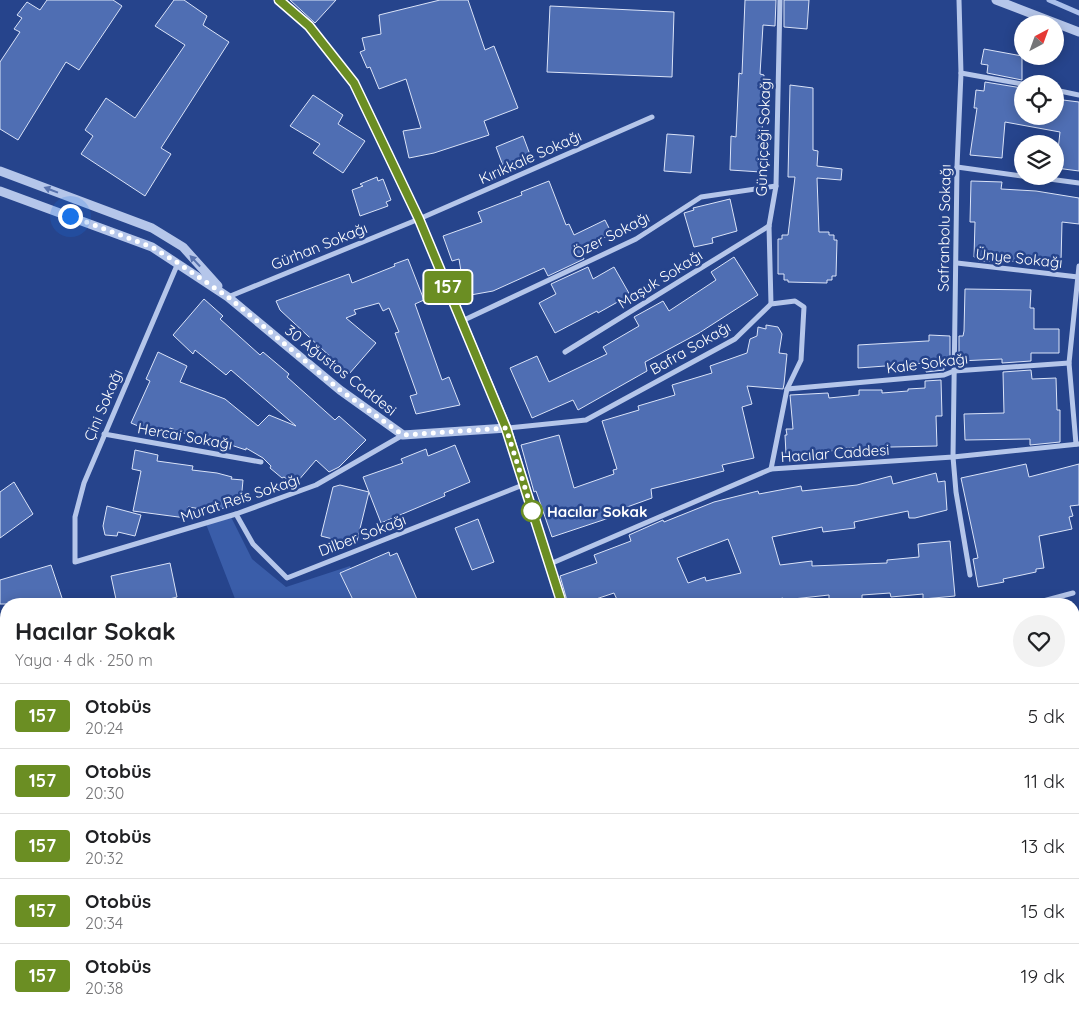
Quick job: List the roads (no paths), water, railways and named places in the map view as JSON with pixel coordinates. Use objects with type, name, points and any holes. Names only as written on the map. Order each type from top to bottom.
[{"type":"street","points":[[279,0],[309,26],[354,83],[419,219],[506,428],[560,598]]},
{"type":"street","name":"Günçiçeği Sokağı","points":[[771,304],[769,226],[776,186],[780,0]]},
{"type":"street","name":"Safranbolu Sokağı","points":[[959,0],[961,73],[957,167],[953,457],[956,492],[970,574]]},
{"type":"street","points":[[996,0],[1079,32]]},
{"type":"street","points":[[961,73],[1014,83]]},
{"type":"street","points":[[1064,92],[1079,95]]},
{"type":"street","name":"Kırıkkale Sokağı","points":[[419,219],[652,117]]},
{"type":"street","points":[[957,167],[1014,175]]},
{"type":"street","name":"30 Ağustos Caddesi","points":[[0,171],[142,224],[162,234],[183,248],[228,297]]},
{"type":"street","points":[[1064,181],[1079,183]]},
{"type":"street","name":"Özer Sokağı","points":[[462,321],[636,239],[701,197],[776,186]]},
{"type":"street","name":"30 Ağustos Caddesi","points":[[0,191],[152,247],[228,297],[340,390],[403,435],[506,428]]},
{"type":"street","name":"Gürhan Sokağı","points":[[228,297],[419,219]]},
{"type":"street","name":"Maşuk Sokağı","points":[[565,352],[769,226]]},
{"type":"street","name":"Çini Sokağı","points":[[75,562],[75,517],[84,483],[178,263]]},
{"type":"street","name":"Ünye Sokağı","points":[[957,263],[1078,276]]},
{"type":"street","points":[[1077,444],[1069,363],[1079,266]]},
{"type":"street","points":[[771,304],[795,301],[804,307],[801,360],[788,389],[771,469]]},
{"type":"street","name":"Bafra Sokağı","points":[[506,428],[586,420],[734,339],[771,304]]},
{"type":"street","name":"Kale Sokağı","points":[[788,389],[944,375],[954,372],[1069,363]]},
{"type":"street","name":"Hercai Sokağı","points":[[104,434],[261,462]]},
{"type":"street","name":"Murat Reis Sokağı","points":[[75,562],[236,514],[316,485],[403,435]]},
{"type":"street","name":"Hacılar Caddesi","points":[[550,564],[771,469],[953,457],[1077,444]]},
{"type":"street","name":"Dilber Sokağı","points":[[236,514],[253,544],[286,578],[523,485]]},
{"type":"street","points":[[1054,598],[1073,593]]},
{"type":"waterway","points":[[1049,0],[1079,13]]},
{"type":"place","name":"Hacılar Sokak","points":[[532,511]]}]
